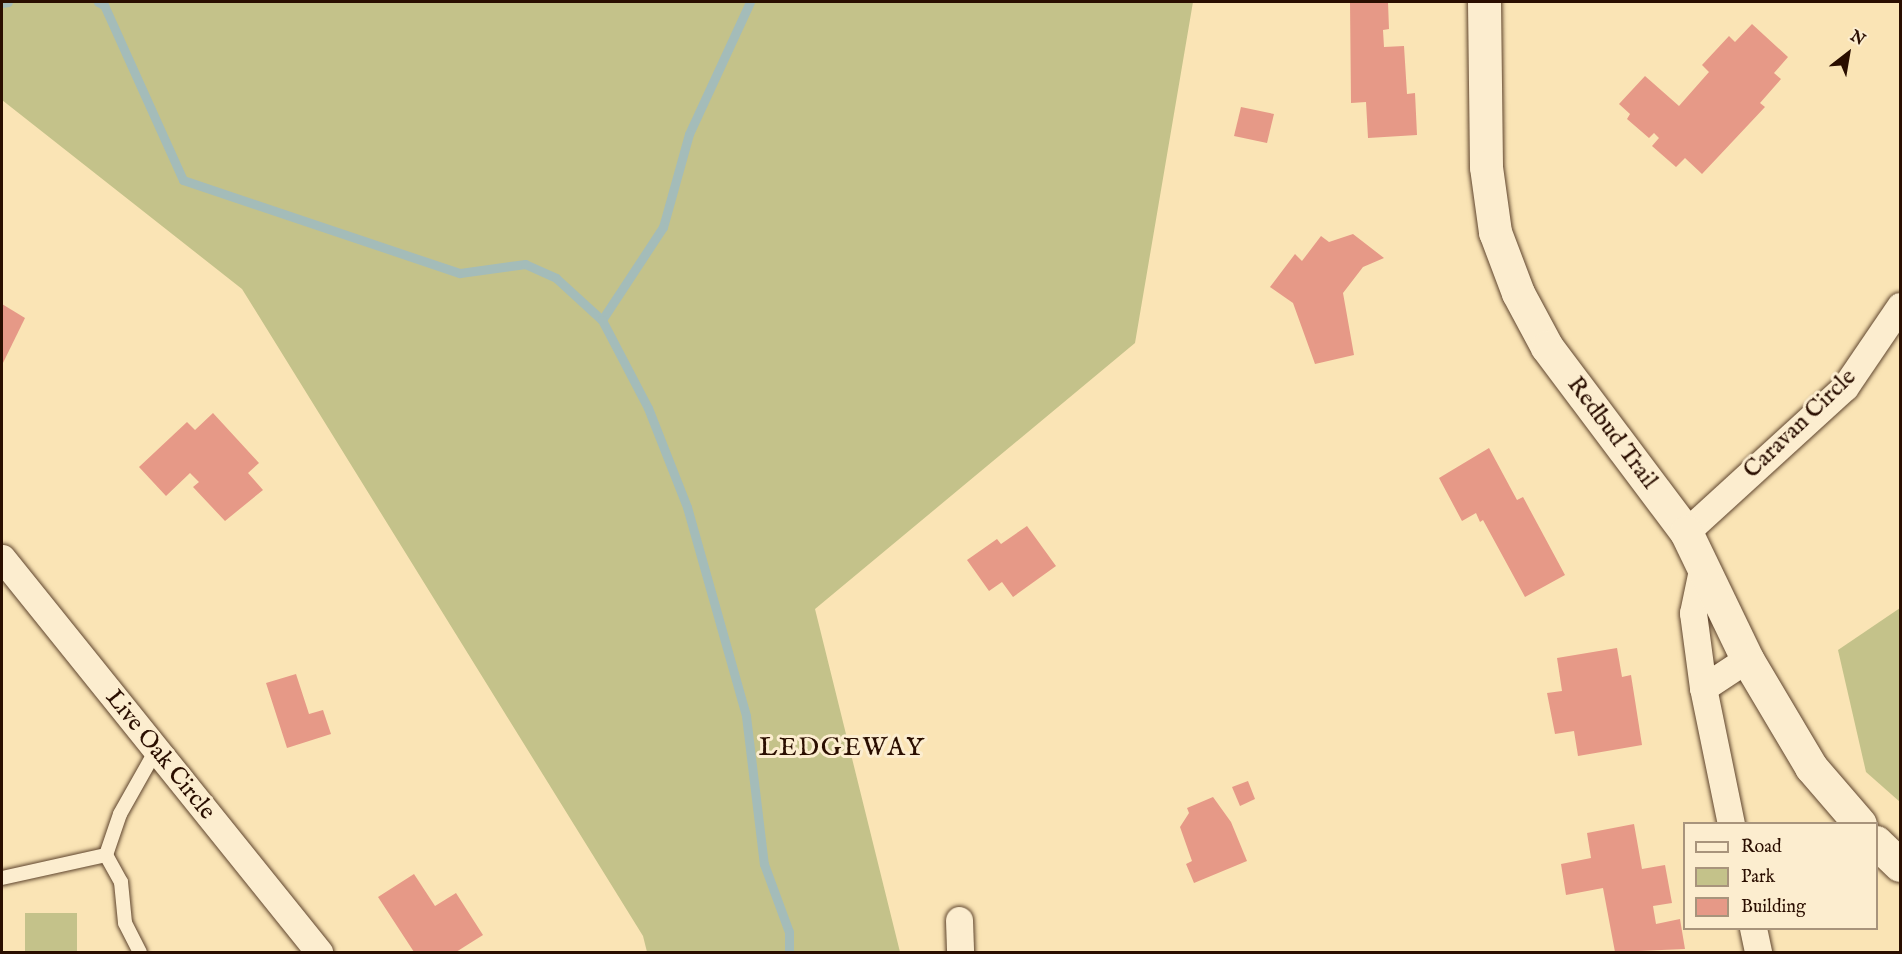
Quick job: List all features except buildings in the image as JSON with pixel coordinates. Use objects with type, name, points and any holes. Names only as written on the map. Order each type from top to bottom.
[{"type":"street","name":"Redbud Trail","points":[[1484,2],[1486,167],[1495,232],[1518,293],[1547,347],[1686,532],[1747,659],[1811,767],[1858,822]]},
{"type":"street","name":"Caravan Circle","points":[[1686,532],[1845,387],[1900,306]]},
{"type":"street","name":"Live Oak Circle","points":[[2,558],[319,952]]},
{"type":"street","points":[[1703,565],[1693,613],[1703,688],[1731,822]]},
{"type":"street","points":[[1703,688],[1747,659]]},
{"type":"street","points":[[1878,844],[1900,865]]},
{"type":"street","points":[[959,920],[960,952]]},
{"type":"street","points":[[1753,930],[1758,952]]},
{"type":"lane","points":[[140,952],[124,923],[121,882],[106,855],[120,814],[156,750]]},
{"type":"lane","points":[[2,878],[106,855]]},
{"type":"green space","points":[[2,2],[1193,2],[1135,343],[815,609],[900,952],[647,952],[643,936],[242,289],[2,100]]},
{"type":"green space","points":[[1900,608],[1900,802],[1866,772],[1838,650]]},
{"type":"green space","points":[[25,913],[77,913],[77,952],[25,952]]},
{"type":"waterway","points":[[2,3],[8,2]]},
{"type":"waterway","points":[[98,2],[104,5],[183,180],[460,273],[525,264],[556,278],[602,320]]},
{"type":"waterway","points":[[750,2],[689,134],[663,227],[602,320],[648,408],[687,507],[746,716],[764,864],[789,932],[789,952]]},
{"type":"district","name":"LEDGEWAY","points":[[842,748]]}]
